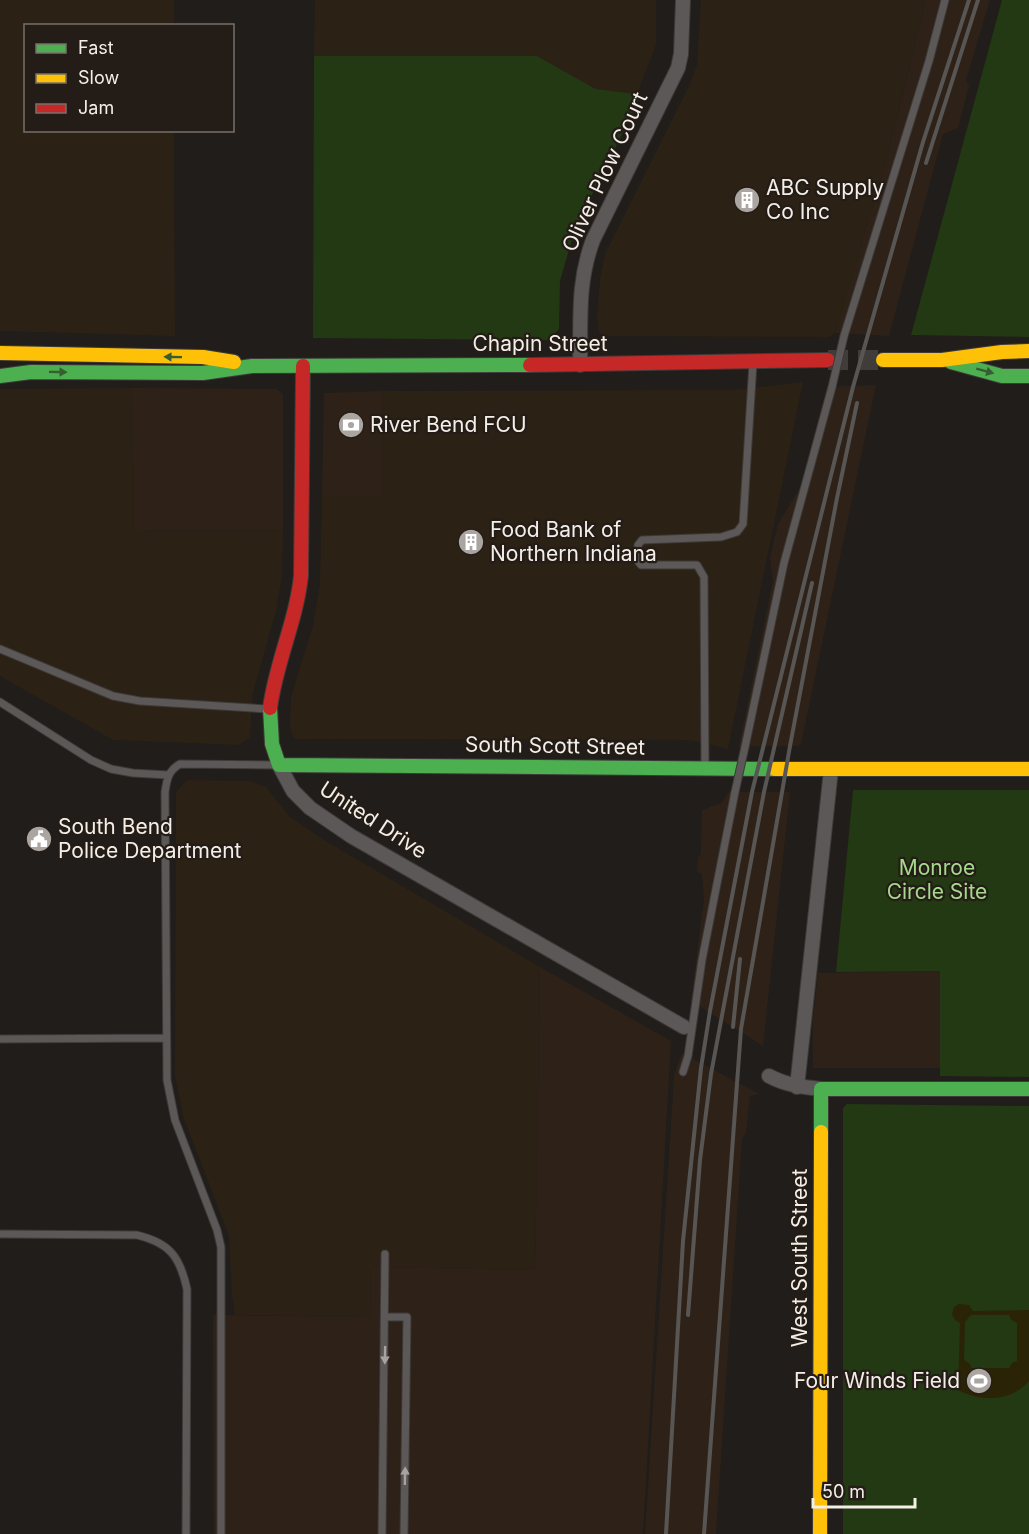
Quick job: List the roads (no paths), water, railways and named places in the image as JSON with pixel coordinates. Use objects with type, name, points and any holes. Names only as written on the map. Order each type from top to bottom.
[{"type":"street","name":"Oliver Plow Court","points":[[580,365],[581,282],[584,263],[597,231],[678,68],[681,54],[683,0]]},
{"type":"street","points":[[883,360],[942,360],[1029,351]]},
{"type":"street","name":"Chapin Street","points":[[0,353],[203,357],[252,366]]},
{"type":"street","name":"Chapin Street","points":[[0,376],[31,372],[203,373],[252,366],[580,365],[828,360]]},
{"type":"street","points":[[942,360],[1002,375],[1029,376]]},
{"type":"street","name":"United Drive","points":[[303,366],[301,576],[298,603],[273,686],[270,709],[272,744],[279,765],[292,790],[304,802],[351,836],[684,1027]]},
{"type":"street","name":"South Scott Street","points":[[279,765],[1029,770]]},
{"type":"street","points":[[797,1087],[831,770]]},
{"type":"street","points":[[769,1076],[797,1087],[821,1089],[1029,1089]]},
{"type":"street","name":"West South Street","points":[[820,1534],[821,1089]]},
{"type":"lane","points":[[683,1072],[688,1056],[702,960],[735,792],[784,563],[844,336],[929,61],[945,0]]},
{"type":"lane","points":[[203,357],[203,373]]},
{"type":"lane","points":[[705,769],[704,577],[697,565],[641,565],[637,560],[638,545],[642,540],[721,537],[737,532],[743,524],[753,360]]},
{"type":"lane","points":[[0,650],[113,696],[140,701],[270,709]]},
{"type":"lane","points":[[0,702],[91,760],[111,769],[168,775]]},
{"type":"lane","points":[[221,1534],[220,1247],[218,1230],[175,1120],[166,1080],[165,792],[171,769],[180,764],[279,765]]},
{"type":"lane","points":[[0,1039],[166,1038]]},
{"type":"lane","points":[[0,1234],[137,1235],[151,1238],[176,1256],[183,1269],[187,1289],[186,1534]]},
{"type":"lane","points":[[382,1534],[385,1254]]},
{"type":"lane","points":[[385,1317],[407,1317],[404,1534]]},
{"type":"tunnel","points":[[828,360],[883,360]]},
{"type":"railway","points":[[666,1534],[683,1241],[701,1068],[752,792],[853,387],[923,142],[969,0]]},
{"type":"railway","points":[[926,163],[978,0]]},
{"type":"railway","points":[[704,1534],[741,1029],[790,746],[857,403]]},
{"type":"railway","points":[[688,1315],[700,1160],[711,1074],[764,792],[812,583]]},
{"type":"railway","points":[[733,1027],[740,959]]},
{"type":"place","name":"ABC Supply Co Inc","points":[[747,200]]},
{"type":"place","name":"River Bend FCU","points":[[351,425]]},
{"type":"place","name":"Food Bank of Northern Indiana","points":[[471,542]]},
{"type":"place","name":"South Bend Police Department","points":[[39,839]]},
{"type":"place","name":"Four Winds Field","points":[[979,1381]]},
{"type":"park label","name":"Monroe Circle Site","points":[[937,880]]}]
